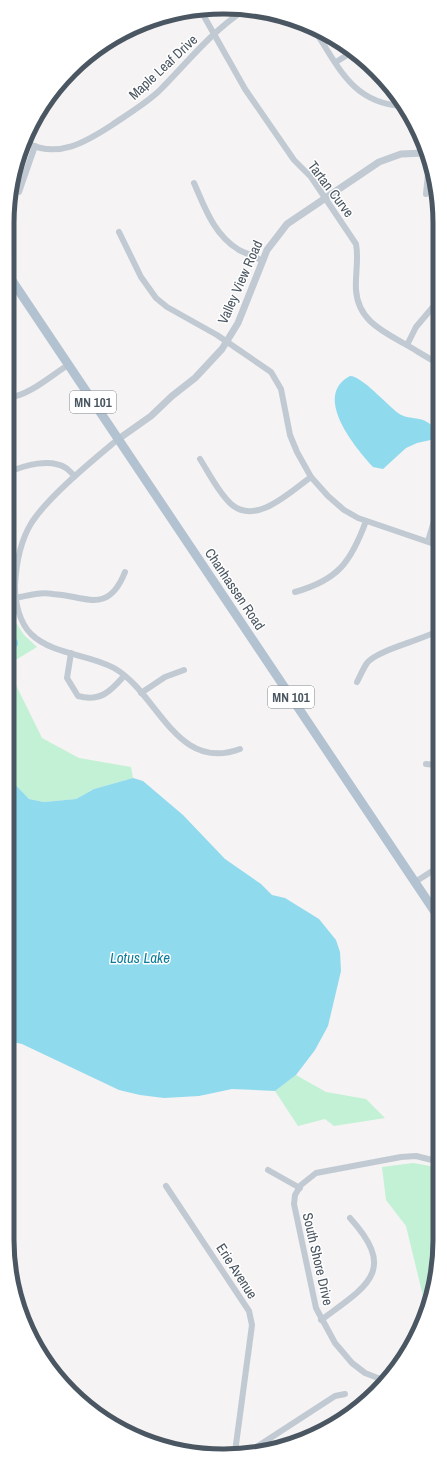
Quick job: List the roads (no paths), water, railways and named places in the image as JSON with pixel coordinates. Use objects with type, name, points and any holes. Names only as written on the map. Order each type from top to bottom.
[{"type":"main road","name":"Chanhassen Road","points":[[14,284],[433,909]]},
{"type":"street","name":"Maple Leaf Drive","points":[[30,144],[58,150],[71,147],[96,136],[158,92],[220,28],[239,14]]},
{"type":"street","name":"Tartan Curve","points":[[203,15],[245,89],[294,160],[311,177],[356,244],[358,254],[356,291],[358,303],[363,314],[380,330],[433,360]]},
{"type":"street","points":[[320,38],[349,83],[362,95],[385,104],[397,105]]},
{"type":"street","points":[[336,62],[348,55]]},
{"type":"street","points":[[20,192],[35,146]]},
{"type":"street","name":"Valley View Road","points":[[117,440],[151,416],[195,378],[222,349],[238,323],[262,261],[276,236],[287,224],[325,197],[388,158],[401,154],[421,153]]},
{"type":"street","points":[[426,194],[428,177]]},
{"type":"street","points":[[194,183],[209,216],[219,232],[239,249],[262,261]]},
{"type":"street","points":[[120,232],[141,277],[156,298],[167,307],[203,326],[264,366],[277,380],[283,398],[290,435],[297,452],[311,477],[328,496],[344,510],[366,521],[433,543]]},
{"type":"street","points":[[406,345],[416,327],[433,307]]},
{"type":"street","points":[[14,397],[28,391],[68,365]]},
{"type":"street","points":[[117,440],[75,476],[47,504],[32,522],[22,543],[16,566],[16,598],[18,612],[30,633],[41,642],[114,668],[141,693],[162,720],[185,741],[202,751],[214,754],[228,754],[240,749]]},
{"type":"street","points":[[200,459],[231,504],[246,511],[263,510],[311,477]]},
{"type":"street","points":[[14,470],[22,467],[48,463],[65,467],[75,476]]},
{"type":"street","points":[[295,592],[321,583],[344,565],[353,554],[366,521]]},
{"type":"street","points":[[428,541],[433,524]]},
{"type":"street","points":[[16,598],[37,593],[68,596],[93,601],[100,600],[113,593],[121,582],[125,572]]},
{"type":"street","points":[[357,682],[367,663],[374,657],[433,632]]},
{"type":"street","points":[[71,653],[67,678],[78,696],[88,699],[95,698],[113,688],[124,676]]},
{"type":"street","points":[[141,693],[165,677],[184,670]]},
{"type":"street","points":[[426,764],[433,765]]},
{"type":"street","points":[[415,882],[433,871]]},
{"type":"street","points":[[268,1170],[300,1188],[308,1178],[316,1173],[336,1168],[402,1157],[416,1156],[433,1160]]},
{"type":"street","name":"Erie Avenue","points":[[166,1186],[249,1311],[252,1325],[235,1449]]},
{"type":"street","name":"South Shore Drive","points":[[300,1188],[295,1195],[295,1211],[314,1301],[321,1320],[335,1343],[352,1363],[365,1373],[380,1379]]},
{"type":"street","points":[[321,1320],[362,1289],[370,1278],[374,1266],[375,1255],[372,1246],[366,1235],[350,1218]]},
{"type":"street","points":[[258,1446],[335,1396],[345,1394]]},
{"type":"water","points":[[350,376],[355,377],[368,386],[398,413],[403,416],[426,421],[431,425],[433,427],[433,439],[417,443],[406,448],[383,469],[373,467],[356,447],[340,422],[336,408],[335,396],[339,385]]},
{"type":"water","points":[[14,637],[18,641],[18,645],[14,650]]},
{"type":"water","name":"Lotus Lake","points":[[133,778],[143,781],[183,815],[225,859],[261,884],[272,895],[285,898],[319,919],[336,940],[340,952],[341,971],[328,1026],[315,1050],[296,1075],[275,1091],[232,1089],[199,1096],[164,1098],[140,1095],[119,1090],[22,1044],[14,1042],[14,783],[29,799],[44,802],[76,799],[94,789]]}]
